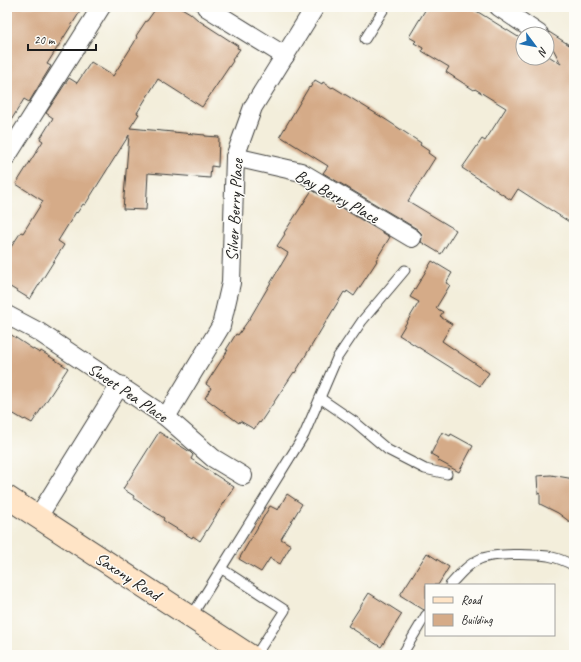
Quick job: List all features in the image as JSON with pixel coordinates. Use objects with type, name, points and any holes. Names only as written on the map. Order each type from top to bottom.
[{"type":"street","points":[[7,156],[101,7]]},
{"type":"street","points":[[206,7],[285,56]]},
{"type":"street","name":"Silver Berry Place","points":[[166,417],[221,326],[231,283],[235,157],[253,107],[315,7]]},
{"type":"street","points":[[499,7],[526,26]]},
{"type":"street","name":"Bay Berry Place","points":[[235,157],[301,172],[412,238]]},
{"type":"street","name":"Sweet Pea Place","points":[[7,315],[39,332],[120,385],[166,417],[214,458],[243,476]]},
{"type":"street","points":[[38,517],[120,385]]},
{"type":"street","name":"Saxony Road","points":[[7,497],[248,654]]},
{"type":"lane","points":[[365,39],[385,7]]},
{"type":"lane","points":[[191,617],[304,435],[337,358],[362,321],[405,270]]},
{"type":"lane","points":[[320,398],[355,422],[388,450],[425,469],[447,474]]},
{"type":"lane","points":[[451,584],[459,574],[470,565],[481,559],[497,554],[548,556],[574,566]]},
{"type":"lane","points":[[222,569],[285,610],[248,654]]},
{"type":"lane","points":[[402,655],[425,617]]},
{"type":"building","points":[[7,7],[83,7],[47,64],[51,66],[29,102],[24,99],[7,127]]},
{"type":"building","points":[[157,7],[180,7],[238,46],[237,48],[240,49],[202,107],[158,79],[137,113],[139,114],[130,128],[219,137],[218,167],[211,166],[210,178],[148,173],[146,210],[123,209],[129,135],[85,205],[83,204],[77,213],[76,212],[58,241],[64,245],[30,299],[7,285],[7,253],[21,232],[23,233],[43,201],[16,184],[43,141],[40,139],[53,118],[46,113],[69,78],[77,83],[91,62],[113,76],[134,43],[137,37],[136,36]]},
{"type":"building","points":[[427,7],[470,7],[515,35],[515,66],[555,66],[555,60],[561,64],[555,52],[555,36],[574,48],[574,225],[518,189],[511,200],[462,168],[482,139],[485,141],[506,108],[446,72],[449,67],[422,51],[423,48],[414,43],[416,41],[409,37]]},
{"type":"building","points":[[315,80],[322,84],[323,82],[332,88],[333,87],[388,121],[421,143],[420,145],[429,151],[428,153],[435,158],[408,201],[456,230],[441,254],[421,242],[421,233],[417,229],[323,173],[328,166],[280,136],[309,87],[310,88]]},
{"type":"building","points":[[312,190],[390,237],[376,260],[377,261],[354,296],[347,291],[346,293],[344,292],[295,373],[294,372],[260,423],[259,422],[254,429],[240,421],[239,423],[205,398],[211,388],[206,384],[228,350],[226,350],[236,334],[238,335],[250,318],[287,255],[288,253],[277,246]]},
{"type":"building","points":[[432,261],[452,273],[446,283],[450,285],[436,308],[443,312],[440,316],[442,318],[452,324],[442,341],[489,373],[480,386],[399,335],[419,302],[410,297]]},
{"type":"building","points":[[7,332],[31,348],[40,353],[41,351],[68,368],[32,423],[7,410]]},
{"type":"building","points":[[159,432],[190,452],[193,455],[191,459],[234,487],[200,541],[167,523],[163,520],[164,518],[133,498],[134,496],[123,489]]},
{"type":"building","points":[[442,432],[450,436],[451,434],[473,446],[459,472],[437,460],[438,458],[431,454]]},
{"type":"building","points":[[551,475],[574,479],[574,525],[558,513],[540,504],[537,476]]},
{"type":"building","points":[[287,494],[302,504],[281,539],[291,545],[280,564],[270,558],[261,572],[239,559],[270,506],[278,510]]},
{"type":"building","points":[[427,553],[449,567],[439,584],[425,584],[425,610],[400,595]]},
{"type":"building","points":[[369,593],[402,614],[381,647],[348,626]]}]
